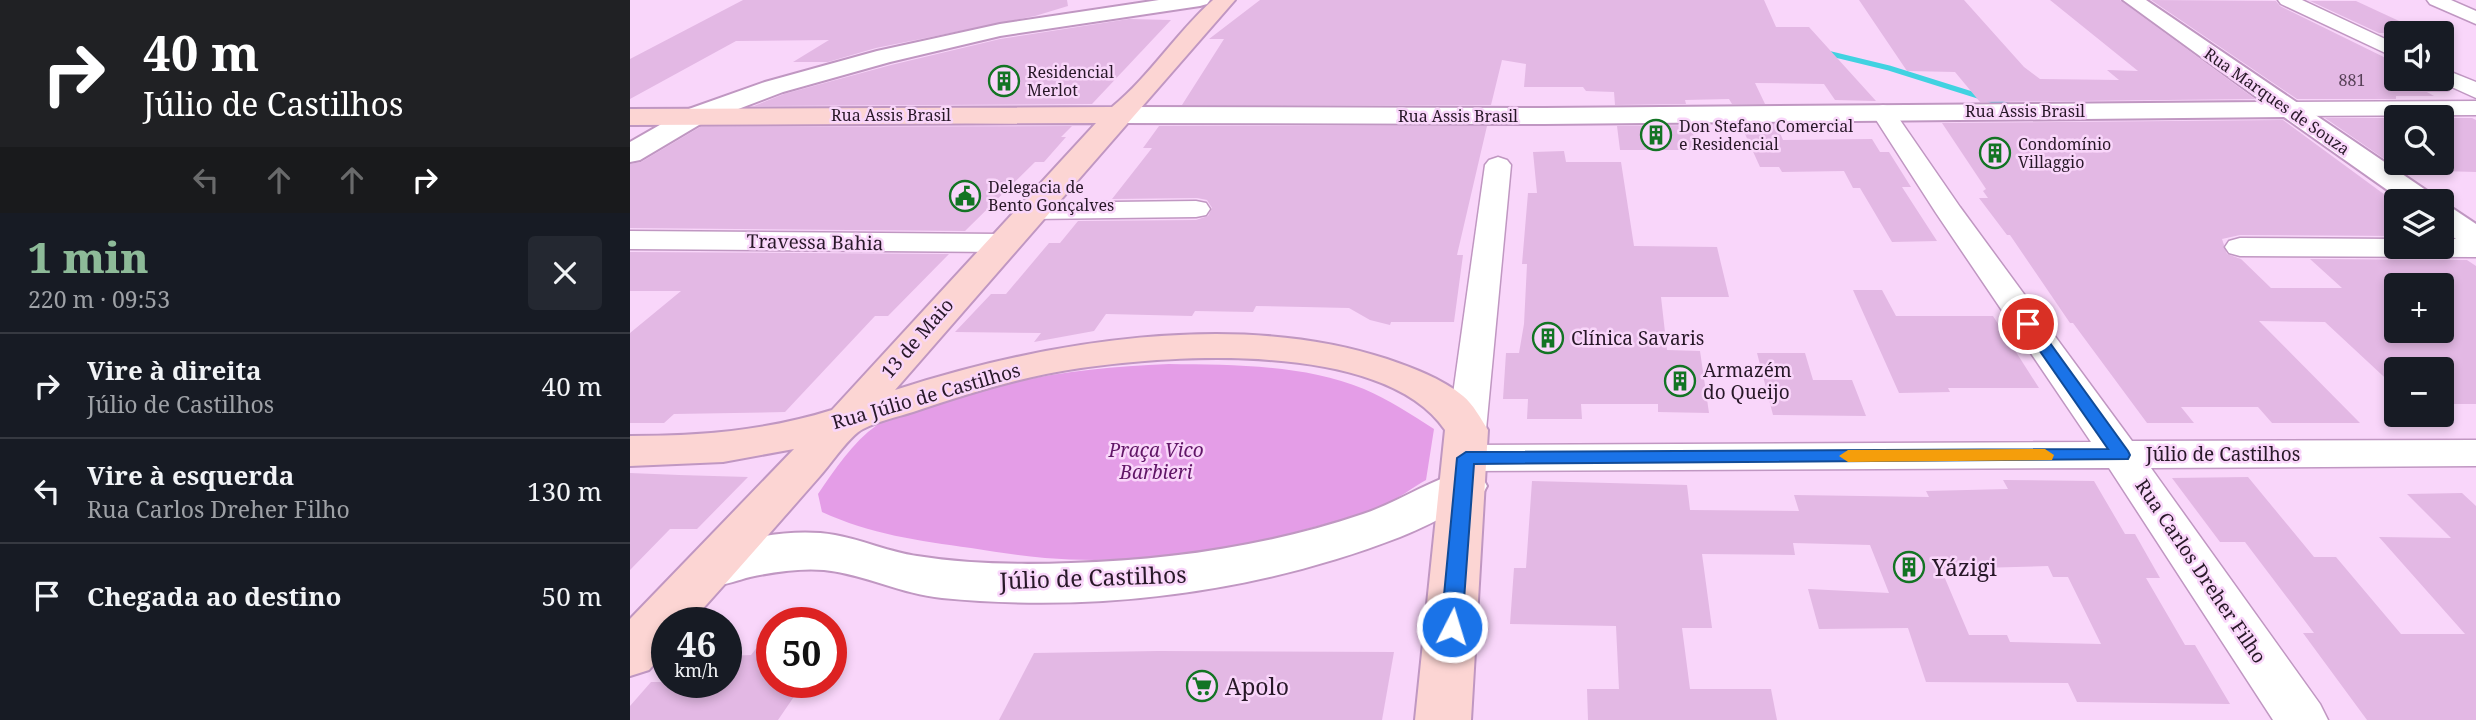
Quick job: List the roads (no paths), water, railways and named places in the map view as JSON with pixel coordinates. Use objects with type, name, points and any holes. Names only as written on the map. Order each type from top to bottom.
[{"type":"main road","name":"13 de Maio","points":[[630,654],[846,419],[1000,243],[1118,115],[1156,79],[1194,28],[1203,2]]},
{"type":"main road","name":"13 de Maio","points":[[1118,115],[1121,104],[1164,45],[1203,2]]},
{"type":"main road","name":"Rua Assis Brasil","points":[[630,117],[1118,115]]},
{"type":"main road","name":"Rua Júlio de Castilhos","points":[[699,450],[774,439],[956,383],[1044,363],[1145,349],[1259,348],[1308,352],[1381,370],[1426,391],[1449,406],[1466,458]]},
{"type":"main road","name":"Rua Júlio de Castilhos","points":[[630,451],[699,450],[743,453],[770,461],[779,470],[779,490]]},
{"type":"main road","points":[[1443,720],[1466,458]]},
{"type":"street","name":"Rua Marques de Souza","points":[[2133,0],[2403,189]]},
{"type":"street","points":[[2287,0],[2384,46]]},
{"type":"street","points":[[2437,0],[2476,18]]},
{"type":"street","points":[[630,154],[695,116],[774,87],[951,40],[1203,2]]},
{"type":"street","points":[[2454,80],[2476,91]]},
{"type":"street","points":[[2286,109],[2476,108]]},
{"type":"street","name":"Rua Assis Brasil","points":[[1118,115],[1544,116],[2286,109]]},
{"type":"street","name":"Rua Carlos Dreher Filho","points":[[1883,113],[2302,720]]},
{"type":"street","points":[[1466,458],[1498,165]]},
{"type":"street","points":[[1030,211],[1196,209]]},
{"type":"street","points":[[2454,224],[2476,238]]},
{"type":"street","name":"Travessa Bahia","points":[[630,240],[1000,243]]},
{"type":"street","points":[[2241,247],[2476,247]]},
{"type":"street","name":"Júlio de Castilhos","points":[[711,567],[799,551],[826,552],[909,574],[961,580],[1082,581],[1172,577],[1239,567],[1328,543],[1385,524],[1466,458],[2476,453]]},
{"type":"waterway","points":[[1823,52],[1889,68],[2010,106]]},
{"type":"place","name":"Residencial Merlot","points":[[1004,81]]},
{"type":"place","name":"Don Stefano Comercial e Residencial","points":[[1656,135]]},
{"type":"place","name":"Condomínio Villaggio","points":[[1995,153]]},
{"type":"place","name":"Delegacia de Bento Gonçalves","points":[[965,196]]},
{"type":"place","name":"Clínica Savaris","points":[[1548,338]]},
{"type":"place","name":"Armazém do Queijo","points":[[1680,381]]},
{"type":"place","name":"Yázigi","points":[[1909,567]]},
{"type":"place","name":"Apolo","points":[[1202,686]]},
{"type":"park label","name":"Praça Vico Barbieri","points":[[1156,461]]}]
